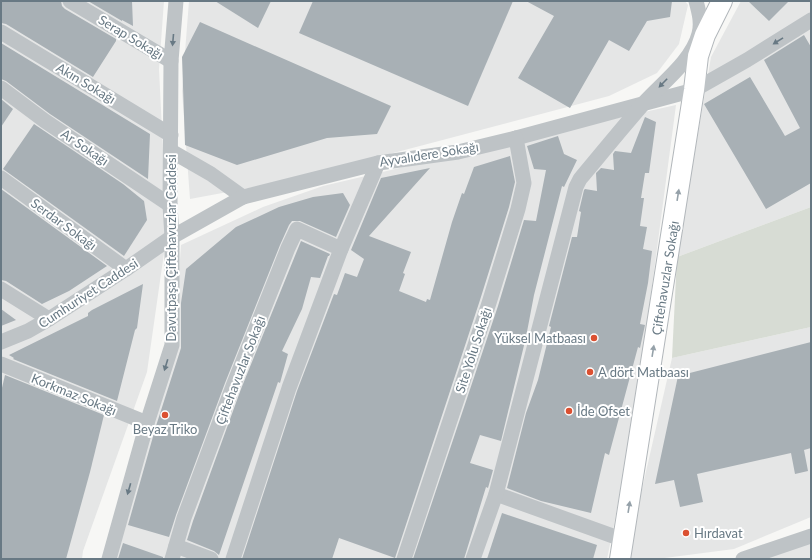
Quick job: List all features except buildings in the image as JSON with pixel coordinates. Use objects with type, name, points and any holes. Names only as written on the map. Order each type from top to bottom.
[{"type":"main road","name":"Çiftehavuzlar Sokağı","points":[[622,550],[691,75],[704,35],[722,1]]},
{"type":"street","name":"Serap Sokağı","points":[[70,1],[171,61]]},
{"type":"street","points":[[691,75],[690,54],[699,35],[700,16],[696,1]]},
{"type":"street","name":"Davutpaşa Çiftehavuzlar Caddesi","points":[[108,559],[147,423],[172,345],[172,237],[170,205],[171,61],[175,2]]},
{"type":"street","points":[[473,559],[496,494],[576,188],[580,179],[644,104],[691,75],[746,60],[811,20]]},
{"type":"street","name":"Akın Sokağı","points":[[1,32],[171,135]]},
{"type":"street","name":"Ayvalıdere Sokağı","points":[[172,237],[242,198],[378,163],[458,152],[644,104],[691,75]]},
{"type":"street","name":"Ar Sokağı","points":[[1,88],[45,121],[170,205]]},
{"type":"street","name":"Site Yolu Sokağı","points":[[404,559],[489,303],[518,209],[524,183],[516,138]]},
{"type":"street","points":[[171,152],[211,174],[242,198]]},
{"type":"street","points":[[233,559],[289,388],[340,249],[378,163]]},
{"type":"street","name":"Serdar Sokağı","points":[[1,178],[126,269]]},
{"type":"street","name":"Çiftehavuzlar Sokağı","points":[[174,552],[184,518],[233,386],[297,229],[340,249]]},
{"type":"street","name":"Cumhuriyet Caddesi","points":[[1,342],[28,331],[49,320],[172,237]]},
{"type":"street","points":[[1,289],[49,320]]},
{"type":"street","name":"Korkmaz Sokağı","points":[[1,364],[147,423]]},
{"type":"street","points":[[496,494],[622,550]]},
{"type":"street","points":[[743,559],[811,536]]},
{"type":"street","points":[[174,552],[211,559]]},
{"type":"shaded area","points":[[1,1],[164,1],[159,69],[167,232],[147,372],[83,551],[82,559],[1,559]]},
{"type":"shaded area","points":[[189,1],[685,1],[688,5],[679,44],[657,73],[609,96],[287,181],[190,199],[182,91]]},
{"type":"shaded area","points":[[741,1],[811,1],[811,207],[677,257],[711,57]]},
{"type":"shaded area","points":[[676,105],[638,392],[607,559],[111,559],[174,346],[181,245],[263,207],[323,186]]},
{"type":"shaded area","points":[[811,207],[811,327],[672,358],[677,257]]},
{"type":"shaded area","points":[[811,327],[811,517],[734,549],[657,559],[626,559],[672,358]]},
{"type":"shaded area","points":[[811,541],[811,559],[761,559]]},
{"type":"place","name":"Yüksel Matbaası","points":[[594,338]]},
{"type":"place","name":"A dört Matbaası","points":[[590,372]]},
{"type":"place","name":"İde Ofset","points":[[569,411]]},
{"type":"place","name":"Beyaz Triko","points":[[165,415]]},
{"type":"place","name":"Hırdavat","points":[[686,533]]}]
